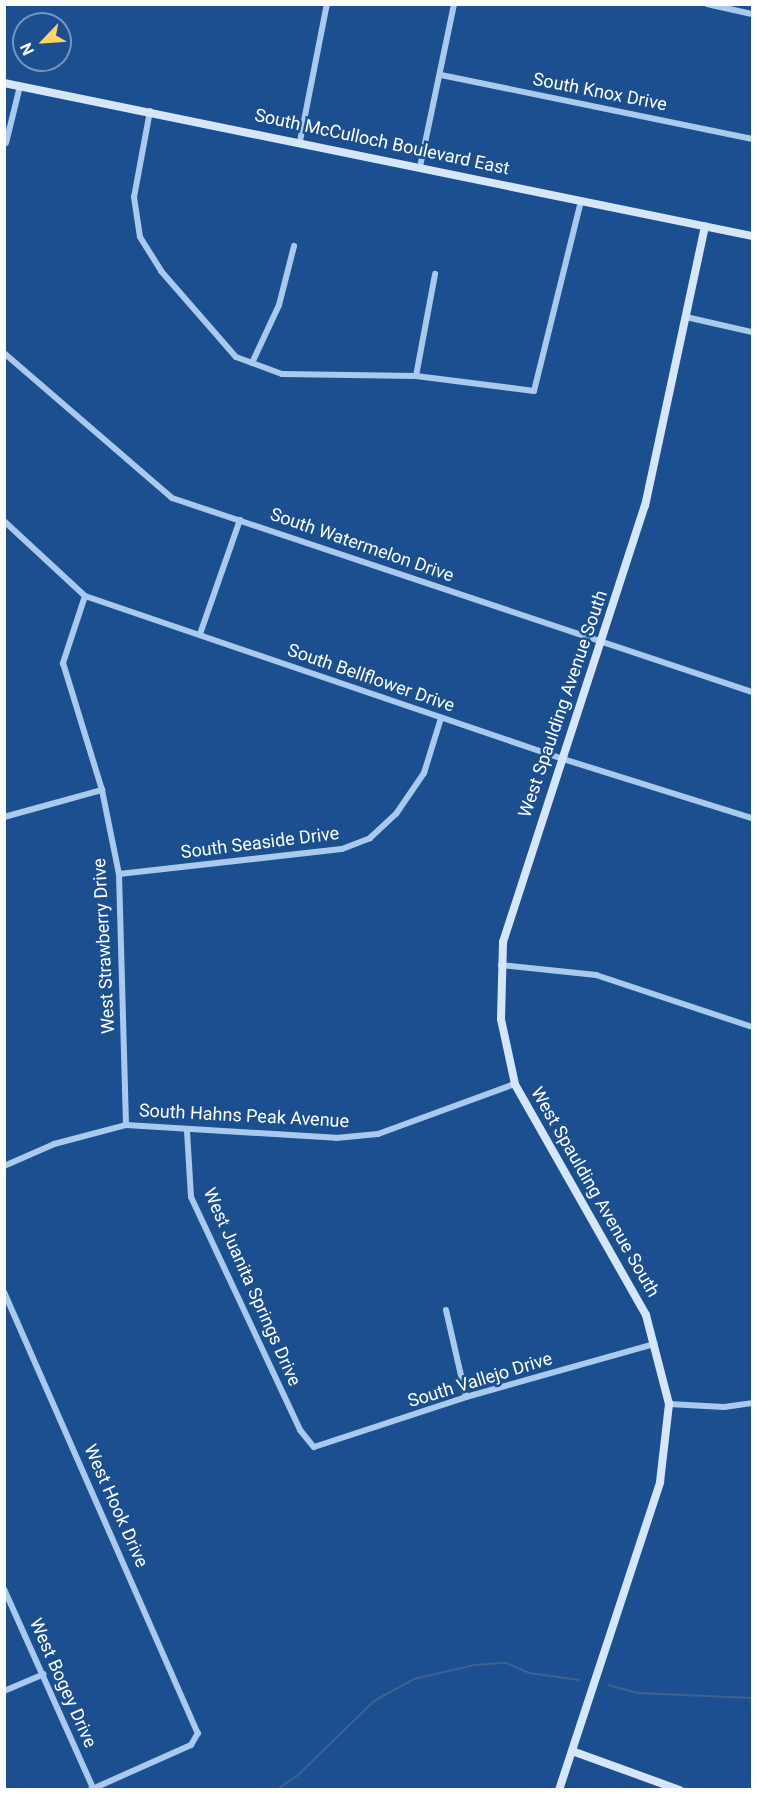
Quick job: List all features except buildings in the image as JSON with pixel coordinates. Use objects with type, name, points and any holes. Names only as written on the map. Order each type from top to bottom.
[{"type":"street","points":[[300,141],[327,4]]},
{"type":"street","points":[[420,167],[454,4]]},
{"type":"street","points":[[707,4],[753,14]]},
{"type":"street","name":"South Knox Drive","points":[[441,75],[753,139]]},
{"type":"street","name":"South McCulloch Boulevard East","points":[[4,82],[300,141],[753,236]]},
{"type":"street","points":[[6,143],[20,86]]},
{"type":"street","points":[[150,111],[134,197],[140,237],[161,271],[236,357],[282,374],[416,376],[534,391],[581,201]]},
{"type":"street","name":"West Spaulding Avenue South","points":[[559,1790],[660,1482],[669,1404],[657,1344],[632,1286],[515,1084],[501,1019],[501,965],[507,922],[560,758],[603,642],[645,506],[705,226]]},
{"type":"street","points":[[252,363],[279,305],[294,246]]},
{"type":"street","points":[[416,376],[435,274]]},
{"type":"street","points":[[686,317],[753,332]]},
{"type":"street","name":"South Watermelon Drive","points":[[4,353],[172,498],[753,692]]},
{"type":"street","points":[[200,634],[240,520]]},
{"type":"street","name":"South Bellflower Drive","points":[[4,521],[85,596],[560,758],[753,819]]},
{"type":"street","name":"West Strawberry Drive","points":[[85,596],[63,663],[102,790],[119,874],[126,1125]]},
{"type":"street","name":"South Seaside Drive","points":[[119,874],[342,849],[370,838],[396,814],[424,773],[441,718]]},
{"type":"street","points":[[4,817],[102,790]]},
{"type":"street","points":[[501,965],[596,975],[753,1027]]},
{"type":"street","name":"South Hahns Peak Avenue","points":[[4,1166],[54,1144],[126,1125],[187,1131],[336,1138],[378,1134],[515,1084]]},
{"type":"street","name":"West Juanita Springs Drive","points":[[187,1131],[192,1197],[300,1430],[314,1447]]},
{"type":"street","name":"West Hook Drive","points":[[4,1292],[198,1733],[190,1745],[91,1789]]},
{"type":"street","points":[[4,1312],[12,1308]]},
{"type":"street","points":[[446,1310],[466,1397]]},
{"type":"street","name":"South Vallejo Drive","points":[[314,1447],[466,1397],[657,1344]]},
{"type":"street","points":[[669,1404],[724,1407],[753,1403]]},
{"type":"street","name":"West Bogey Drive","points":[[4,1590],[44,1674],[91,1789]]},
{"type":"street","points":[[4,1691],[44,1674]]},
{"type":"street","points":[[572,1751],[680,1790]]},
{"type":"waterway","points":[[276,1790],[297,1776],[374,1701],[414,1679],[474,1665],[506,1663],[529,1673],[580,1680]]},
{"type":"waterway","points":[[608,1685],[638,1693],[752,1698]]}]
